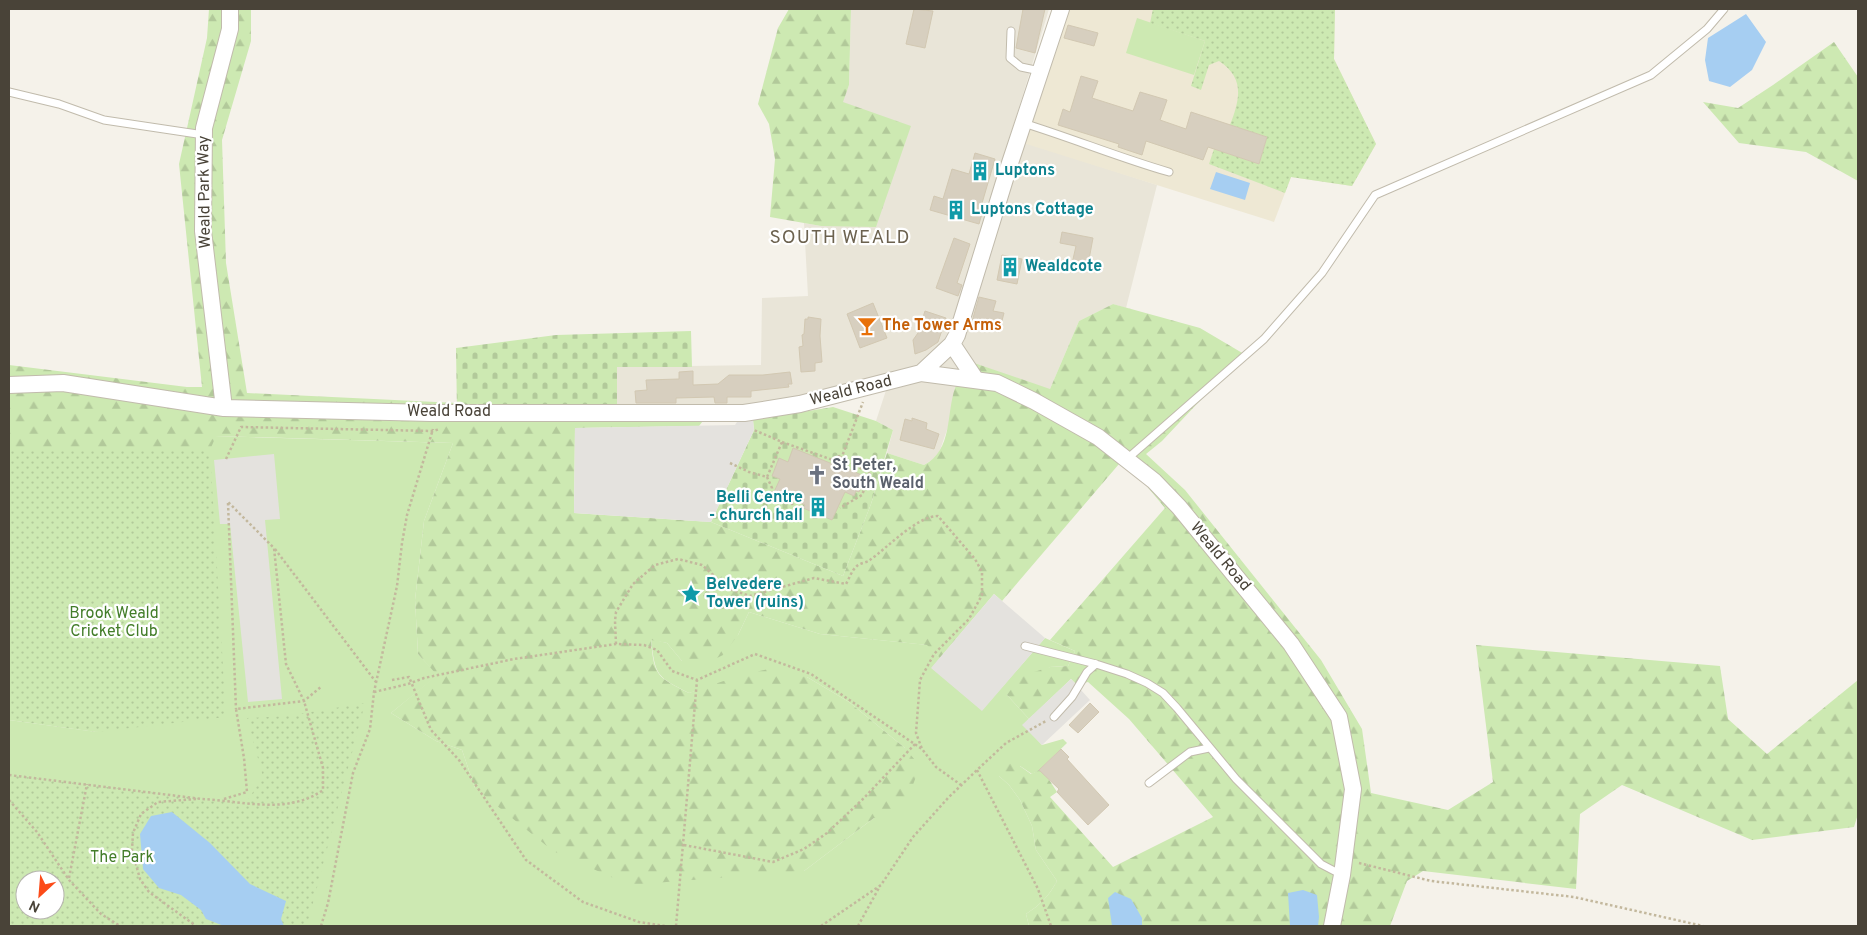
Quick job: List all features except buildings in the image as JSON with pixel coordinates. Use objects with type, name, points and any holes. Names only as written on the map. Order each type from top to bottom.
[{"type":"street","name":"Weald Park Way","points":[[224,408],[203,231],[204,128],[230,29],[230,9]]},
{"type":"street","points":[[921,373],[952,344],[1061,9]]},
{"type":"street","points":[[952,344],[976,380]]},
{"type":"street","name":"Weald Road","points":[[9,385],[63,383],[224,408],[438,413],[744,413],[800,404],[921,373],[997,384],[1034,401],[1098,437],[1154,481],[1178,507],[1285,636],[1339,718],[1353,789],[1343,867],[1332,926]]},
{"type":"lane","points":[[1126,459],[1264,338],[1322,273],[1375,195],[1651,75],[1707,29],[1724,9]]},
{"type":"lane","points":[[1011,31],[1010,58],[1021,67],[1040,71]]},
{"type":"lane","points":[[9,92],[59,104],[104,120],[204,135]]},
{"type":"lane","points":[[1023,123],[1056,133],[1136,163],[1169,172]]},
{"type":"lane","points":[[1025,646],[1096,664],[1147,683],[1163,693],[1236,779],[1321,864],[1343,867]]},
{"type":"lane","points":[[1054,717],[1072,697],[1087,672],[1096,664]]},
{"type":"lane","points":[[1149,783],[1190,752],[1210,748]]},
{"type":"path","points":[[841,458],[869,387]]},
{"type":"path","points":[[321,926],[328,903],[353,773],[370,730],[374,692],[397,586],[407,515],[438,413]]},
{"type":"path","points":[[226,459],[241,427],[433,431]]},
{"type":"path","points":[[754,430],[833,460],[838,456],[870,474],[862,495],[840,508]]},
{"type":"path","points":[[782,442],[767,477],[772,488],[772,495],[792,504],[798,500],[802,493]]},
{"type":"path","points":[[730,463],[749,472],[767,477]]},
{"type":"path","points":[[223,800],[247,792],[236,709],[228,502],[274,548],[376,682]]},
{"type":"path","points":[[616,644],[616,612],[633,584],[655,565],[678,559],[702,565],[729,589],[750,596],[814,578],[846,584],[856,567],[869,561],[890,542],[909,529],[932,516],[938,516],[982,572],[982,595],[969,619],[934,654],[920,680],[916,733],[922,749]]},
{"type":"path","points":[[9,775],[245,804],[291,804],[313,797],[324,790],[324,768],[304,701],[286,664],[274,548]]},
{"type":"path","points":[[374,692],[412,683],[424,678],[514,659],[616,644],[644,645],[657,650],[672,671],[697,680],[755,654],[811,674],[922,749],[936,767],[961,785]]},
{"type":"path","points":[[392,680],[409,678],[431,730],[459,760],[526,860],[584,902],[639,922],[665,926]]},
{"type":"path","points":[[676,926],[697,680]]},
{"type":"path","points":[[236,709],[304,701],[322,686]]},
{"type":"path","points":[[858,926],[881,885],[913,837],[961,785],[1006,743],[1054,717]]},
{"type":"path","points":[[684,845],[773,862],[804,848],[827,832],[863,799],[915,744]]},
{"type":"path","points":[[976,770],[1038,889],[1051,926]]},
{"type":"path","points":[[69,880],[87,784]]},
{"type":"path","points":[[196,926],[149,892],[140,879],[132,850],[133,833],[141,814],[158,802],[202,799]]},
{"type":"path","points":[[9,800],[37,832],[69,880],[101,914],[120,926]]},
{"type":"path","points":[[1343,867],[1431,881],[1574,897],[1703,926]]},
{"type":"path","points":[[821,926],[881,885]]},
{"type":"path","points":[[110,920],[112,926]]},
{"type":"shaded area","points":[[851,9],[1049,9],[1010,137],[1157,185],[1126,308],[1113,304],[1079,321],[1050,389],[955,387],[949,424],[940,450],[936,457],[924,465],[887,453],[893,430],[876,421],[892,372],[800,404],[617,413],[617,367],[761,365],[762,298],[808,296],[804,223],[821,226],[842,103],[849,85]]},
{"type":"shaded area","points":[[1066,9],[1335,9],[1334,59],[1376,144],[1352,186],[1291,177],[1274,222],[1020,142]]},
{"type":"shaded area","points":[[753,420],[754,430],[711,522],[574,513],[575,423],[575,428],[735,425],[737,422]]},
{"type":"shaded area","points":[[274,454],[280,519],[265,520],[282,699],[248,702],[230,524],[220,524],[214,460]]},
{"type":"shaded area","points":[[994,594],[1045,638],[982,711],[931,668]]},
{"type":"shaded area","points":[[1071,679],[1090,700],[1042,745],[1022,725]]},
{"type":"green space","points":[[209,9],[251,9],[251,41],[222,140],[226,263],[247,393],[457,403],[457,412],[709,413],[699,426],[575,428],[574,513],[711,522],[843,576],[871,504],[887,453],[924,465],[933,458],[940,450],[944,441],[956,385],[974,363],[1050,389],[1079,321],[1113,304],[1200,328],[1244,354],[1162,441],[1146,454],[1185,490],[1321,660],[1362,729],[1371,793],[1448,810],[1493,782],[1476,645],[1720,666],[1728,719],[1767,754],[1858,680],[1858,814],[1854,827],[1752,840],[1622,785],[1580,814],[1576,889],[1423,871],[1407,881],[1390,926],[1029,926],[1026,914],[1044,900],[1057,881],[1036,850],[1032,826],[1020,800],[1009,785],[999,776],[992,764],[1006,756],[1031,774],[1039,770],[1048,778],[1057,792],[1050,797],[1113,867],[1213,817],[1129,719],[1088,682],[1077,685],[1071,679],[1029,719],[1007,695],[1021,676],[1050,667],[1068,666],[1075,651],[1050,640],[1165,508],[1145,484],[1119,464],[1002,601],[994,594],[940,658],[927,645],[820,634],[749,612],[738,635],[723,655],[701,666],[682,661],[667,643],[651,640],[654,661],[659,674],[670,683],[689,693],[738,676],[768,669],[807,677],[849,702],[905,748],[920,766],[908,798],[889,818],[874,818],[804,871],[629,885],[553,851],[475,788],[462,750],[436,741],[391,713],[437,675],[418,654],[415,600],[424,521],[453,443],[216,436],[210,450],[9,450],[9,365],[187,387],[202,387],[179,164],[207,38]]},
{"type":"green space","points":[[789,9],[851,9],[849,85],[843,102],[911,126],[876,227],[821,226],[770,217],[775,159],[769,124],[758,104],[778,28]]},
{"type":"green space","points":[[1153,9],[1335,9],[1334,59],[1376,144],[1352,186],[1291,177],[1285,193],[1209,164],[1214,149],[1259,164],[1267,137],[1230,125],[1238,98],[1237,82],[1227,68],[1219,61],[1209,65],[1201,90],[1191,86],[1205,41],[1150,23]]},
{"type":"green space","points":[[1137,18],[1205,41],[1194,75],[1126,53]]},
{"type":"green space","points":[[1834,42],[1858,77],[1858,181],[1806,152],[1739,143],[1703,102],[1738,108]]},
{"type":"green space","points":[[691,331],[692,367],[617,367],[617,413],[457,413],[456,348],[556,335]]},
{"type":"green space","points":[[833,407],[876,421],[893,430],[871,504],[843,576],[711,522],[754,430],[753,420]]},
{"type":"green space","points":[[215,436],[453,443],[424,521],[415,600],[418,654],[438,675],[391,713],[436,741],[462,750],[475,788],[804,871],[874,818],[905,748],[849,702],[807,677],[713,686],[689,693],[670,683],[660,674],[654,661],[651,639],[667,643],[682,661],[738,635],[749,612],[820,634],[928,645],[940,658],[932,668],[982,710],[1045,638],[1075,651],[1068,666],[1050,667],[1007,695],[1029,719],[1023,725],[1042,745],[1063,739],[1067,743],[1039,770],[1032,774],[1020,766],[999,776],[1009,785],[1020,800],[1032,826],[1036,850],[1057,881],[1044,900],[1026,914],[1029,926],[9,926],[9,720],[97,732]]},
{"type":"green space","name":"Brook Weald Cricket Club","points":[[9,450],[210,450],[226,717],[96,732],[9,720]]},
{"type":"green space","name":"The Park","points":[[365,703],[307,926],[9,926],[9,775],[245,804],[263,777],[247,718],[286,716]]},
{"type":"water","points":[[1746,14],[1766,42],[1752,70],[1730,87],[1709,81],[1705,60],[1708,38]]},
{"type":"water","points":[[1216,172],[1250,183],[1245,200],[1210,189]]},
{"type":"water","points":[[172,812],[210,843],[250,884],[286,901],[281,919],[284,926],[224,926],[206,919],[201,910],[181,895],[159,888],[143,869],[140,834],[151,816]]},
{"type":"water","points":[[1303,890],[1317,895],[1318,926],[1290,926],[1288,893]]},
{"type":"water","points":[[1115,892],[1131,899],[1142,918],[1142,926],[1112,926],[1108,898]]},
{"type":"place","name":"Luptons","points":[[980,171]]},
{"type":"place","name":"Luptons Cottage","points":[[956,210]]},
{"type":"place","name":"Wealdcote","points":[[1010,267]]},
{"type":"place","name":"The Tower Arms","points":[[867,326]]},
{"type":"place","name":"St Peter, South Weald","points":[[817,475]]},
{"type":"place","name":"Belli Centre - church hall","points":[[818,507]]},
{"type":"place","name":"Belvedere Tower (ruins)","points":[[691,594]]},
{"type":"district","name":"SOUTH WEALD","points":[[840,238]]}]
